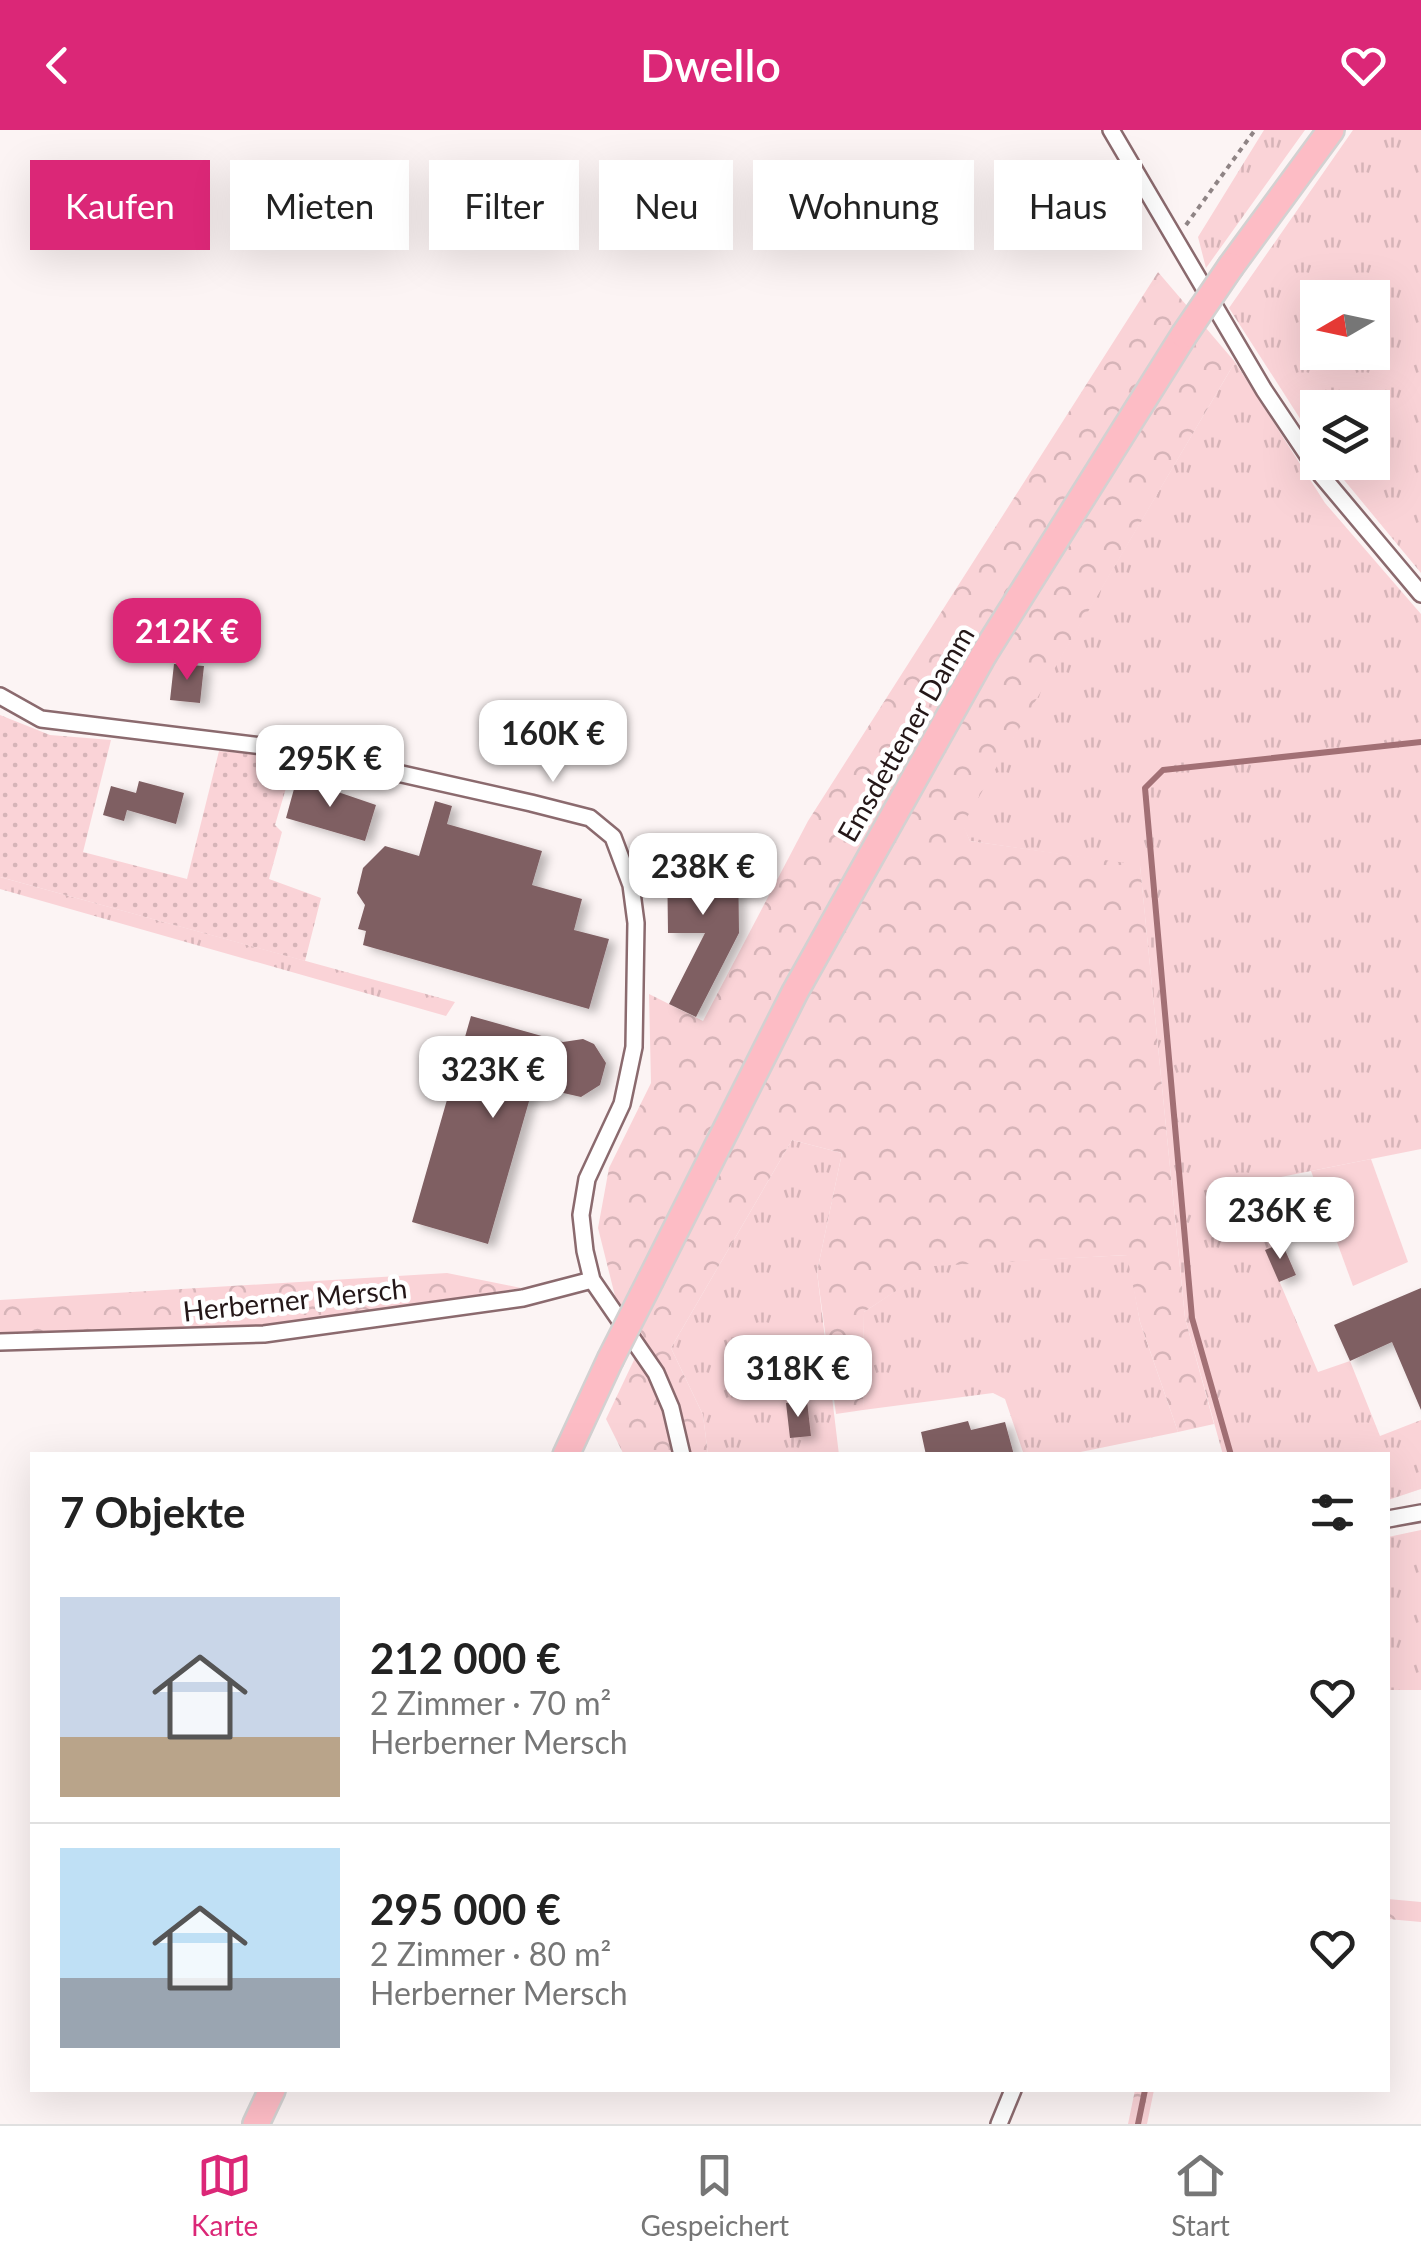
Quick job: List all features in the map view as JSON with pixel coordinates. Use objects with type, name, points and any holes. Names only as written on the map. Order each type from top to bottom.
[{"type":"main road","name":"Emsdettener Damm","points":[[567,1452],[795,992],[975,671],[1184,335],[1330,130]]},
{"type":"main road","points":[[256,2124],[271,2092]]},
{"type":"street","points":[[1110,130],[1218,319],[1321,475],[1421,594]]},
{"type":"street","points":[[0,696],[41,718],[295,750],[513,799],[590,818],[613,837],[631,886],[636,923],[634,1047],[622,1104],[587,1179],[581,1215],[592,1280],[656,1373],[671,1408],[681,1452]]},
{"type":"street","name":"Herberner Mersch","points":[[0,1342],[264,1334],[524,1298],[592,1280]]},
{"type":"street","points":[[1390,1519],[1421,1513]]},
{"type":"street","points":[[999,2124],[1013,2092]]},
{"type":"path","points":[[1174,241],[1254,130]]},
{"type":"green space","points":[[1264,130],[1305,130],[1206,268],[1198,237]]},
{"type":"green space","points":[[1353,130],[1421,130],[1421,573],[1344,480],[1390,480],[1390,390],[1300,390],[1300,419],[1229,308]]},
{"type":"green space","points":[[1158,272],[1235,362],[963,824],[970,841],[1140,865],[1185,1318],[1214,1424],[1178,1432],[1140,1322],[1127,1255],[934,1266],[864,1312],[863,1410],[836,1414],[817,1272],[842,1153],[792,1140],[671,1348],[703,1415],[708,1452],[622,1452],[606,1419],[643,1341],[616,1300],[598,1228],[609,1168],[651,1083],[649,994],[703,1021],[808,821]]},
{"type":"green space","points":[[1235,362],[1300,464],[1300,480],[1310,480],[1325,503],[1421,614],[1421,1149],[1276,1178],[1263,1190],[1282,1243],[1266,1250],[1318,1372],[1350,1361],[1380,1436],[1421,1420],[1421,1489],[1390,1499],[1390,1452],[1222,1452],[1185,1318],[1140,866],[970,841],[962,824]]},
{"type":"green space","points":[[0,715],[50,735],[111,740],[83,852],[187,879],[219,751],[295,758],[275,825],[282,832],[269,879],[321,898],[305,961],[0,877]]},
{"type":"green space","points":[[0,877],[455,1002],[446,1016],[0,889]]},
{"type":"green space","points":[[792,1140],[842,1153],[817,1272],[839,1452],[708,1452],[703,1415],[671,1348]]},
{"type":"green space","points":[[1371,1159],[1408,1262],[1353,1286],[1311,1171]]},
{"type":"green space","points":[[1128,1255],[1140,1322],[1178,1432],[1081,1452],[1023,1452],[1005,1399],[993,1393],[863,1410],[864,1312],[934,1265]]},
{"type":"green space","points":[[447,1273],[521,1288],[269,1326],[0,1335],[0,1300]]},
{"type":"green space","points":[[1421,1530],[1421,1690],[1390,1690],[1390,1537]]},
{"type":"green space","points":[[1390,1899],[1421,1902],[1421,1922],[1390,1919]]},
{"type":"green space","points":[[1135,2092],[1154,2092],[1147,2124],[1128,2124]]},
{"type":"building","points":[[174,664],[204,666],[200,703],[170,700]]},
{"type":"building","points":[[297,778],[376,805],[365,841],[286,818]]},
{"type":"building","points":[[139,781],[184,793],[176,824],[127,810],[124,821],[103,815],[111,786],[136,793]]},
{"type":"building","points":[[435,801],[452,806],[447,824],[542,851],[532,885],[582,899],[574,930],[609,939],[589,1009],[363,945],[366,931],[358,929],[365,905],[357,893],[363,868],[385,846],[419,856]]},
{"type":"building","points":[[667,854],[738,854],[739,933],[696,1017],[669,1004],[705,933],[668,933]]},
{"type":"building","points":[[471,1016],[563,1042],[583,1039],[594,1044],[606,1063],[600,1085],[581,1097],[559,1092],[538,1070],[488,1244],[412,1222]]},
{"type":"building","points":[[1282,1243],[1296,1275],[1279,1282],[1265,1250]]},
{"type":"building","points":[[1421,1288],[1421,1410],[1392,1342],[1350,1361],[1334,1325]]},
{"type":"building","points":[[807,1401],[811,1436],[790,1438],[786,1403]]},
{"type":"building","points":[[968,1421],[971,1430],[1005,1422],[1013,1452],[925,1452],[921,1432]]},
{"type":"waterway","points":[[1230,1452],[1192,1318],[1145,788],[1163,770],[1421,742]]},
{"type":"waterway","points":[[1138,2124],[1145,2092]]}]
